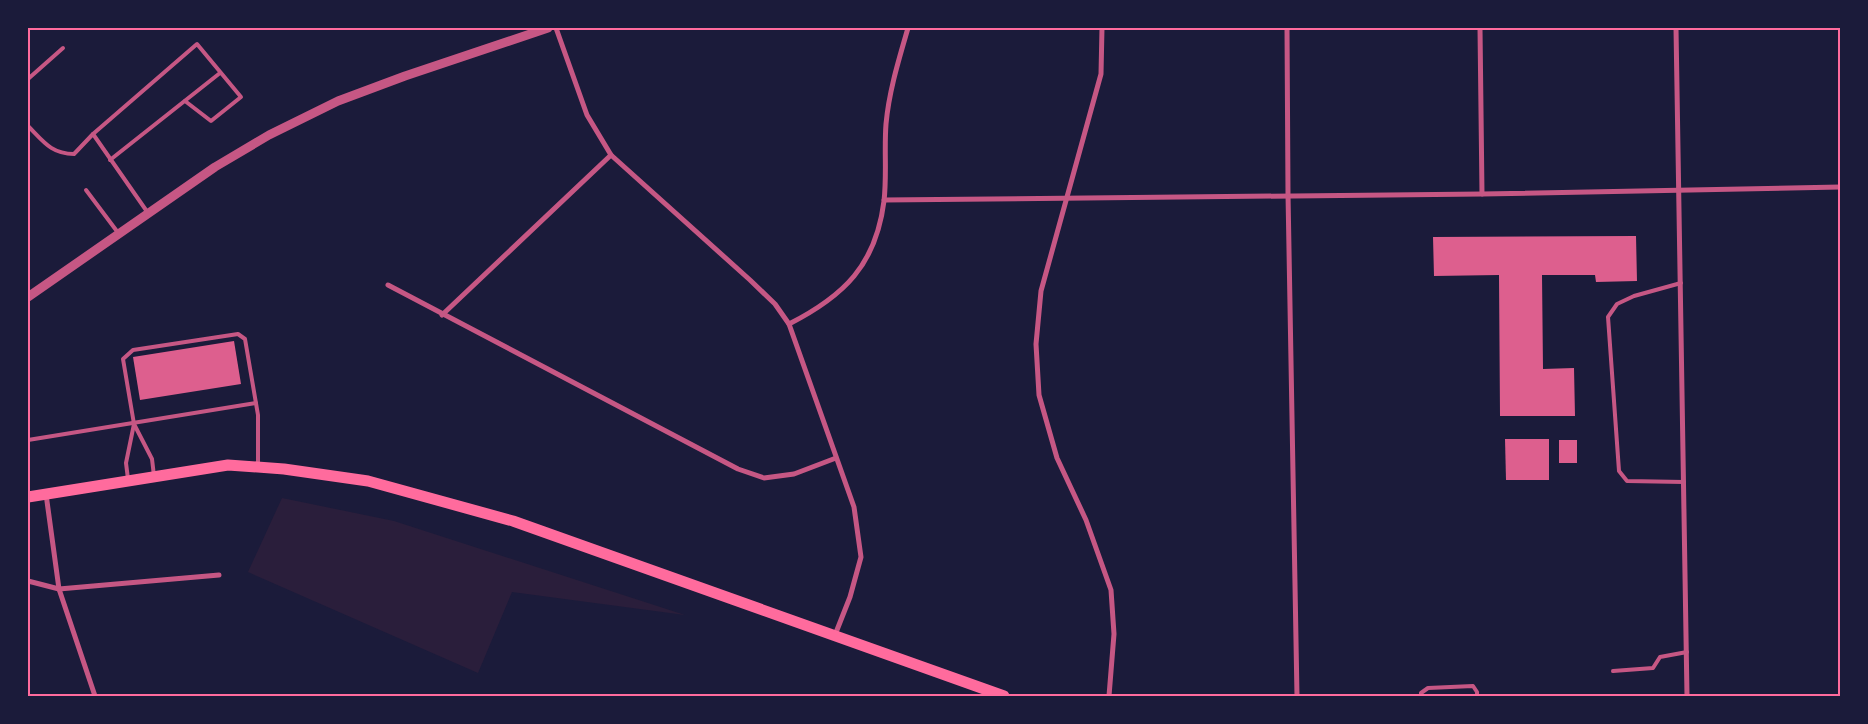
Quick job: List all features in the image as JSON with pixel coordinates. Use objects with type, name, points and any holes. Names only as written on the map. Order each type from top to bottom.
[{"type":"main road","points":[[28,497],[228,465],[368,481],[513,521],[988,694],[1004,696]]},
{"type":"street","points":[[28,297],[215,167],[269,135],[338,101],[548,28]]},
{"type":"street","points":[[556,28],[587,115],[611,155],[750,280],[775,304],[789,324],[854,507],[861,557],[850,597],[834,638]]},
{"type":"street","points":[[789,324],[833,299],[854,278],[869,253],[879,230],[884,200],[886,124],[895,72],[908,28]]},
{"type":"street","points":[[1102,28],[1101,74],[1041,291],[1036,344],[1039,396],[1057,458],[1086,520],[1111,590],[1114,634],[1109,696]]},
{"type":"street","points":[[1287,28],[1297,696]]},
{"type":"street","points":[[1480,28],[1482,194]]},
{"type":"street","points":[[1676,28],[1687,696]]},
{"type":"street","points":[[442,315],[611,155]]},
{"type":"street","points":[[884,200],[1288,194],[1482,194],[1840,187]]},
{"type":"street","points":[[388,285],[738,469],[764,478],[794,474],[836,458]]},
{"type":"street","points":[[46,494],[59,589],[95,696]]},
{"type":"street","points":[[28,581],[59,589],[219,575]]},
{"type":"lane","points":[[28,126],[46,145],[60,154],[74,154],[93,134],[197,44],[241,97],[210,121],[186,101]]},
{"type":"lane","points":[[28,79],[63,48]]},
{"type":"lane","points":[[110,160],[220,73]]},
{"type":"lane","points":[[93,134],[148,213]]},
{"type":"lane","points":[[86,190],[119,234]]},
{"type":"lane","points":[[1681,283],[1634,296],[1617,304],[1608,317],[1619,471],[1628,481],[1684,482]]},
{"type":"lane","points":[[154,477],[152,459],[134,424],[124,359],[133,350],[238,334],[245,339],[258,415],[258,467]]},
{"type":"lane","points":[[28,440],[256,403]]},
{"type":"lane","points":[[128,481],[126,464],[134,424]]},
{"type":"lane","points":[[1613,670],[1653,668],[1660,657],[1687,652]]},
{"type":"lane","points":[[1421,696],[1421,693],[1428,688],[1473,686],[1477,696]]},
{"type":"shaded area","points":[[282,498],[394,521],[685,615],[512,592],[478,673],[248,572]]},
{"type":"building","points":[[1636,236],[1637,281],[1596,282],[1595,275],[1542,275],[1543,369],[1574,368],[1575,416],[1500,416],[1499,275],[1434,276],[1433,237]]},
{"type":"building","points":[[234,341],[241,384],[140,400],[133,357]]},
{"type":"building","points":[[1505,439],[1549,439],[1549,480],[1506,480]]},
{"type":"building","points":[[1559,440],[1577,440],[1577,463],[1559,463]]}]
